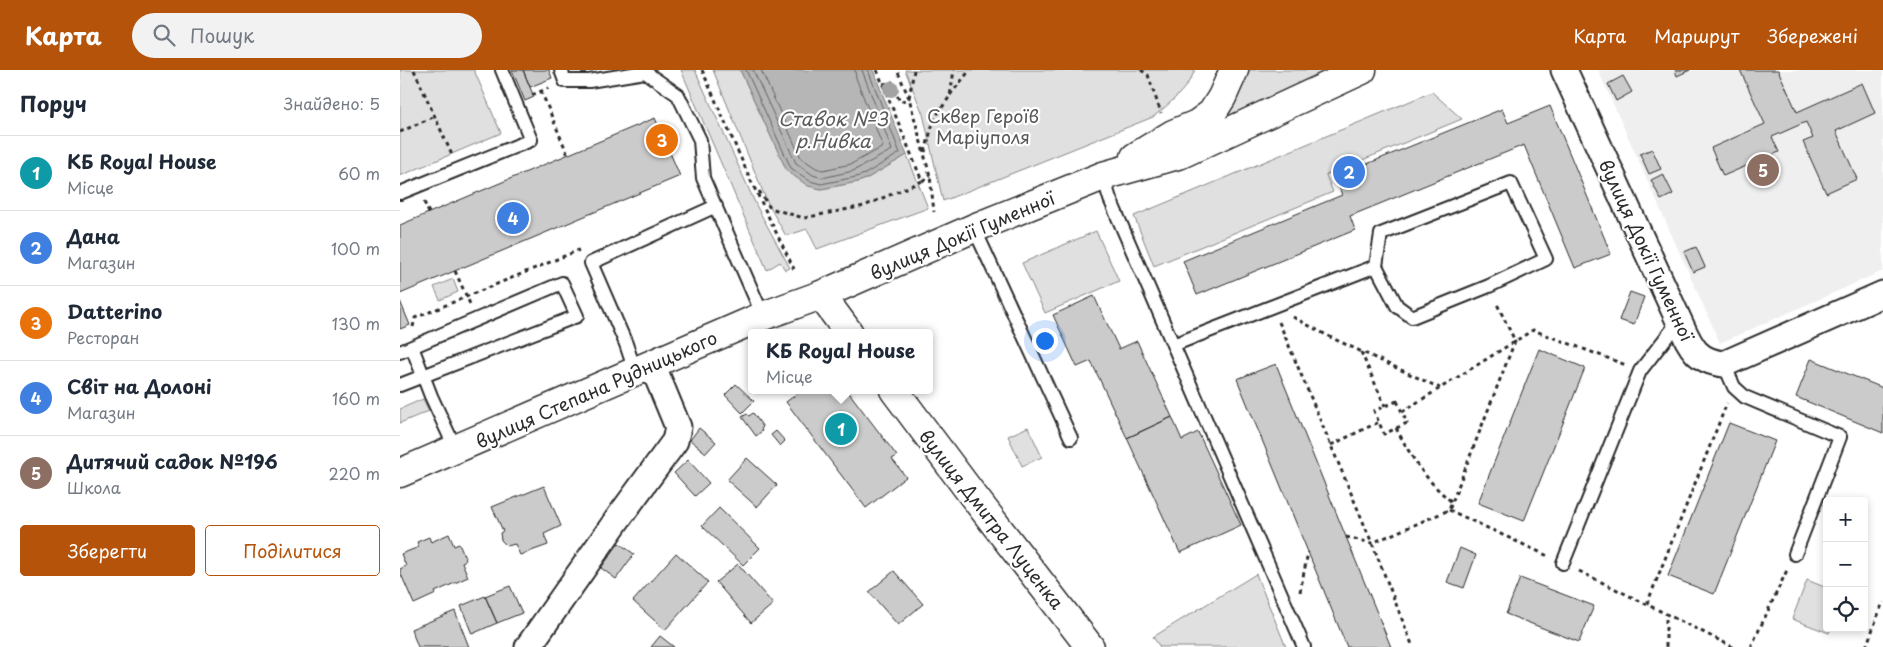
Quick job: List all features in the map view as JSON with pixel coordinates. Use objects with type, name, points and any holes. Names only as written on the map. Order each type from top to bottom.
[{"type":"main road","name":"вулиця Докії Гуменної","points":[[1103,176],[1173,134],[1197,124],[1212,113],[1222,97],[1234,70]]},
{"type":"main road","name":"вулиця Докії Гуменної","points":[[821,296],[974,228],[1103,176],[1181,154],[1362,70]]},
{"type":"main road","name":"вулиця Степана Рудницького","points":[[400,473],[763,316],[821,296]]},
{"type":"main road","points":[[821,296],[846,329]]},
{"type":"main road","name":"вулиця Дмитра Луценка","points":[[897,394],[1090,647]]},
{"type":"street","name":"вулиця Докії Гуменної","points":[[1564,70],[1691,346],[1698,355],[1711,362],[1724,364]]},
{"type":"street","points":[[1724,364],[1883,294]]},
{"type":"street","points":[[528,647],[675,441],[678,427],[643,368]]},
{"type":"lane","points":[[400,193],[531,140],[502,70]]},
{"type":"lane","points":[[560,70],[565,80],[589,81],[645,72],[678,95],[700,140],[703,178],[763,316]]},
{"type":"lane","points":[[1103,176],[1110,199],[1304,647]]},
{"type":"lane","points":[[1511,183],[1546,258],[1489,286],[1412,317],[1398,306],[1376,266],[1381,234],[1511,183]]},
{"type":"lane","points":[[643,368],[626,344],[591,263],[716,206]]},
{"type":"lane","points":[[974,228],[1071,438]]},
{"type":"lane","points":[[1173,345],[1376,266]]},
{"type":"lane","points":[[400,385],[423,377],[577,316],[562,283],[476,318],[406,350],[423,377],[456,450]]},
{"type":"lane","points":[[1563,563],[1640,371],[1679,321]]},
{"type":"lane","points":[[1724,364],[1734,387],[1745,396],[1840,436],[1795,554]]},
{"type":"path","points":[[414,70],[458,170]]},
{"type":"path","points":[[702,70],[794,270]]},
{"type":"path","points":[[878,70],[922,181]]},
{"type":"path","points":[[897,70],[909,98],[925,153],[934,212]]},
{"type":"path","points":[[909,98],[914,70]]},
{"type":"path","points":[[950,96],[954,70]]},
{"type":"path","points":[[925,153],[934,120],[970,70]]},
{"type":"path","points":[[1141,70],[1148,75]]},
{"type":"path","points":[[1147,70],[1165,119]]},
{"type":"path","points":[[883,84],[892,82],[900,102],[909,98]]},
{"type":"path","points":[[541,91],[568,155]]},
{"type":"path","points":[[400,132],[435,116]]},
{"type":"path","points":[[751,180],[770,208],[804,218],[864,206],[930,176]]},
{"type":"path","points":[[406,331],[413,329],[415,318],[577,250]]},
{"type":"path","points":[[455,271],[476,318]]},
{"type":"path","points":[[1346,537],[1372,544],[1449,510],[1515,341],[1489,286]]},
{"type":"path","points":[[1272,306],[1332,338],[1440,388]]},
{"type":"path","points":[[1272,306],[1413,647]]},
{"type":"path","points":[[1402,412],[1533,330],[1640,371]]},
{"type":"path","points":[[1361,352],[1384,406]]},
{"type":"path","points":[[1647,604],[1734,387]]},
{"type":"path","points":[[1397,401],[1402,412],[1407,423],[1384,434],[1374,411],[1397,401]]},
{"type":"path","points":[[1331,445],[1379,422]]},
{"type":"path","points":[[1396,428],[1423,474],[1452,502]]},
{"type":"path","points":[[1449,510],[1563,563],[1733,647]]},
{"type":"path","points":[[1294,622],[1308,552]]},
{"type":"path","points":[[1751,647],[1795,554]]},
{"type":"path","points":[[1866,647],[1883,602]]},
{"type":"path","points":[[1666,614],[1666,647]]},
{"type":"shaded area","points":[[1598,70],[1883,70],[1883,271],[1720,343]]},
{"type":"green space","points":[[400,70],[474,70],[501,133],[400,176]]},
{"type":"green space","points":[[681,70],[695,70],[757,207],[790,268],[785,270],[780,262],[767,270]]},
{"type":"green space","points":[[713,70],[740,70],[787,171],[808,185],[821,189],[858,182],[907,155],[928,208],[817,249],[807,229],[786,236],[768,204]]},
{"type":"green space","name":"Сквер Героїв Маріуполя","points":[[905,70],[1195,70],[1182,90],[1153,117],[943,201],[923,114]]},
{"type":"green space","points":[[1248,70],[1330,70],[1221,125]]},
{"type":"green space","points":[[1432,92],[1462,119],[1326,175],[1333,192],[1154,266],[1134,216]]},
{"type":"green space","points":[[1096,231],[1119,281],[1045,313],[1022,263]]},
{"type":"green space","points":[[453,279],[458,292],[440,300],[434,287]]},
{"type":"green space","points":[[423,399],[429,411],[400,423],[400,409]]},
{"type":"green space","points":[[1028,427],[1042,457],[1022,466],[1008,436]]},
{"type":"green space","points":[[1256,574],[1286,647],[1160,647],[1153,637]]},
{"type":"green space","points":[[1807,580],[1823,586],[1823,631],[1792,619]]},
{"type":"water","name":"Ставок №3 р.Нивка","points":[[740,70],[873,70],[907,155],[858,182],[821,189],[808,186],[787,171]]},
{"type":"building","points":[[512,70],[523,70],[534,97],[525,101]]},
{"type":"building","points":[[523,70],[549,70],[552,78],[530,87]]},
{"type":"building","points":[[1675,70],[1690,70],[1677,76]]},
{"type":"building","points":[[1740,70],[1778,70],[1797,112],[1862,83],[1875,113],[1836,131],[1857,179],[1826,193],[1803,142],[1813,138],[1806,122],[1772,137],[1779,152],[1723,176],[1711,148],[1765,124]]},
{"type":"building","points":[[1623,76],[1632,92],[1616,101],[1608,84]]},
{"type":"building","points":[[1550,106],[1611,254],[1575,268],[1524,145],[1350,216],[1355,230],[1197,295],[1183,261],[1342,195],[1335,177],[1502,109],[1508,123]]},
{"type":"building","points":[[655,118],[680,176],[400,294],[400,225]]},
{"type":"building","points":[[1652,149],[1661,169],[1649,174],[1640,154]]},
{"type":"building","points":[[1663,174],[1673,194],[1661,200],[1651,180]]},
{"type":"building","points":[[1696,247],[1705,267],[1693,272],[1684,252]]},
{"type":"building","points":[[1630,292],[1644,297],[1634,325],[1619,320]]},
{"type":"building","points":[[1094,296],[1119,349],[1137,341],[1172,417],[1127,438],[1091,361],[1077,367],[1053,315]]},
{"type":"building","points":[[400,301],[410,325],[400,329]]},
{"type":"building","points":[[1539,349],[1585,368],[1524,521],[1478,503]]},
{"type":"building","points":[[1811,359],[1883,388],[1883,433],[1796,397]]},
{"type":"building","points":[[1276,364],[1391,647],[1347,647],[1237,379]]},
{"type":"building","points":[[736,384],[754,401],[742,413],[725,395]]},
{"type":"building","points":[[797,394],[850,394],[897,456],[892,459],[906,477],[866,508],[786,402]]},
{"type":"building","points":[[753,413],[763,427],[762,431],[756,436],[742,417]]},
{"type":"building","points":[[1172,417],[1182,440],[1198,432],[1241,525],[1180,553],[1127,438]]},
{"type":"building","points":[[1729,423],[1775,441],[1714,594],[1668,576]]},
{"type":"building","points":[[699,428],[716,442],[706,453],[690,440]]},
{"type":"building","points":[[776,431],[785,441],[780,446],[771,435]]},
{"type":"building","points":[[747,458],[777,485],[757,507],[727,480]]},
{"type":"building","points":[[688,460],[709,483],[695,496],[674,473]]},
{"type":"building","points":[[544,486],[561,526],[544,534],[548,545],[520,555],[515,544],[507,546],[501,540],[500,533],[503,531],[492,507]]},
{"type":"building","points":[[719,508],[760,548],[743,565],[702,526]]},
{"type":"building","points":[[449,534],[454,546],[459,544],[466,560],[462,562],[468,577],[414,604],[400,572],[400,569],[406,566],[401,554],[419,547],[417,542],[429,537],[431,542]]},
{"type":"building","points":[[619,543],[634,554],[616,579],[601,568]]},
{"type":"building","points":[[1460,548],[1476,555],[1464,588],[1447,582]]},
{"type":"building","points":[[676,553],[708,582],[665,630],[633,601]]},
{"type":"building","points":[[738,564],[773,604],[751,623],[716,582]]},
{"type":"building","points":[[894,571],[923,604],[898,625],[869,592]]},
{"type":"building","points":[[1520,578],[1594,606],[1579,642],[1506,614]]},
{"type":"building","points":[[510,586],[522,613],[497,623],[485,596]]},
{"type":"building","points":[[485,596],[497,623],[472,634],[461,606]]},
{"type":"building","points":[[455,611],[469,647],[418,647],[411,629]]},
{"type":"building","points":[[660,636],[674,647],[651,647]]},
{"type":"place","name":"Datterino","points":[[662,140]]},
{"type":"place","name":"Дитячий садок №196","points":[[1763,170]]},
{"type":"place","name":"Дана","points":[[1349,172]]},
{"type":"place","name":"Світ на Долоні","points":[[513,218]]},
{"type":"place","name":"КБ Royal House","points":[[841,429]]}]
